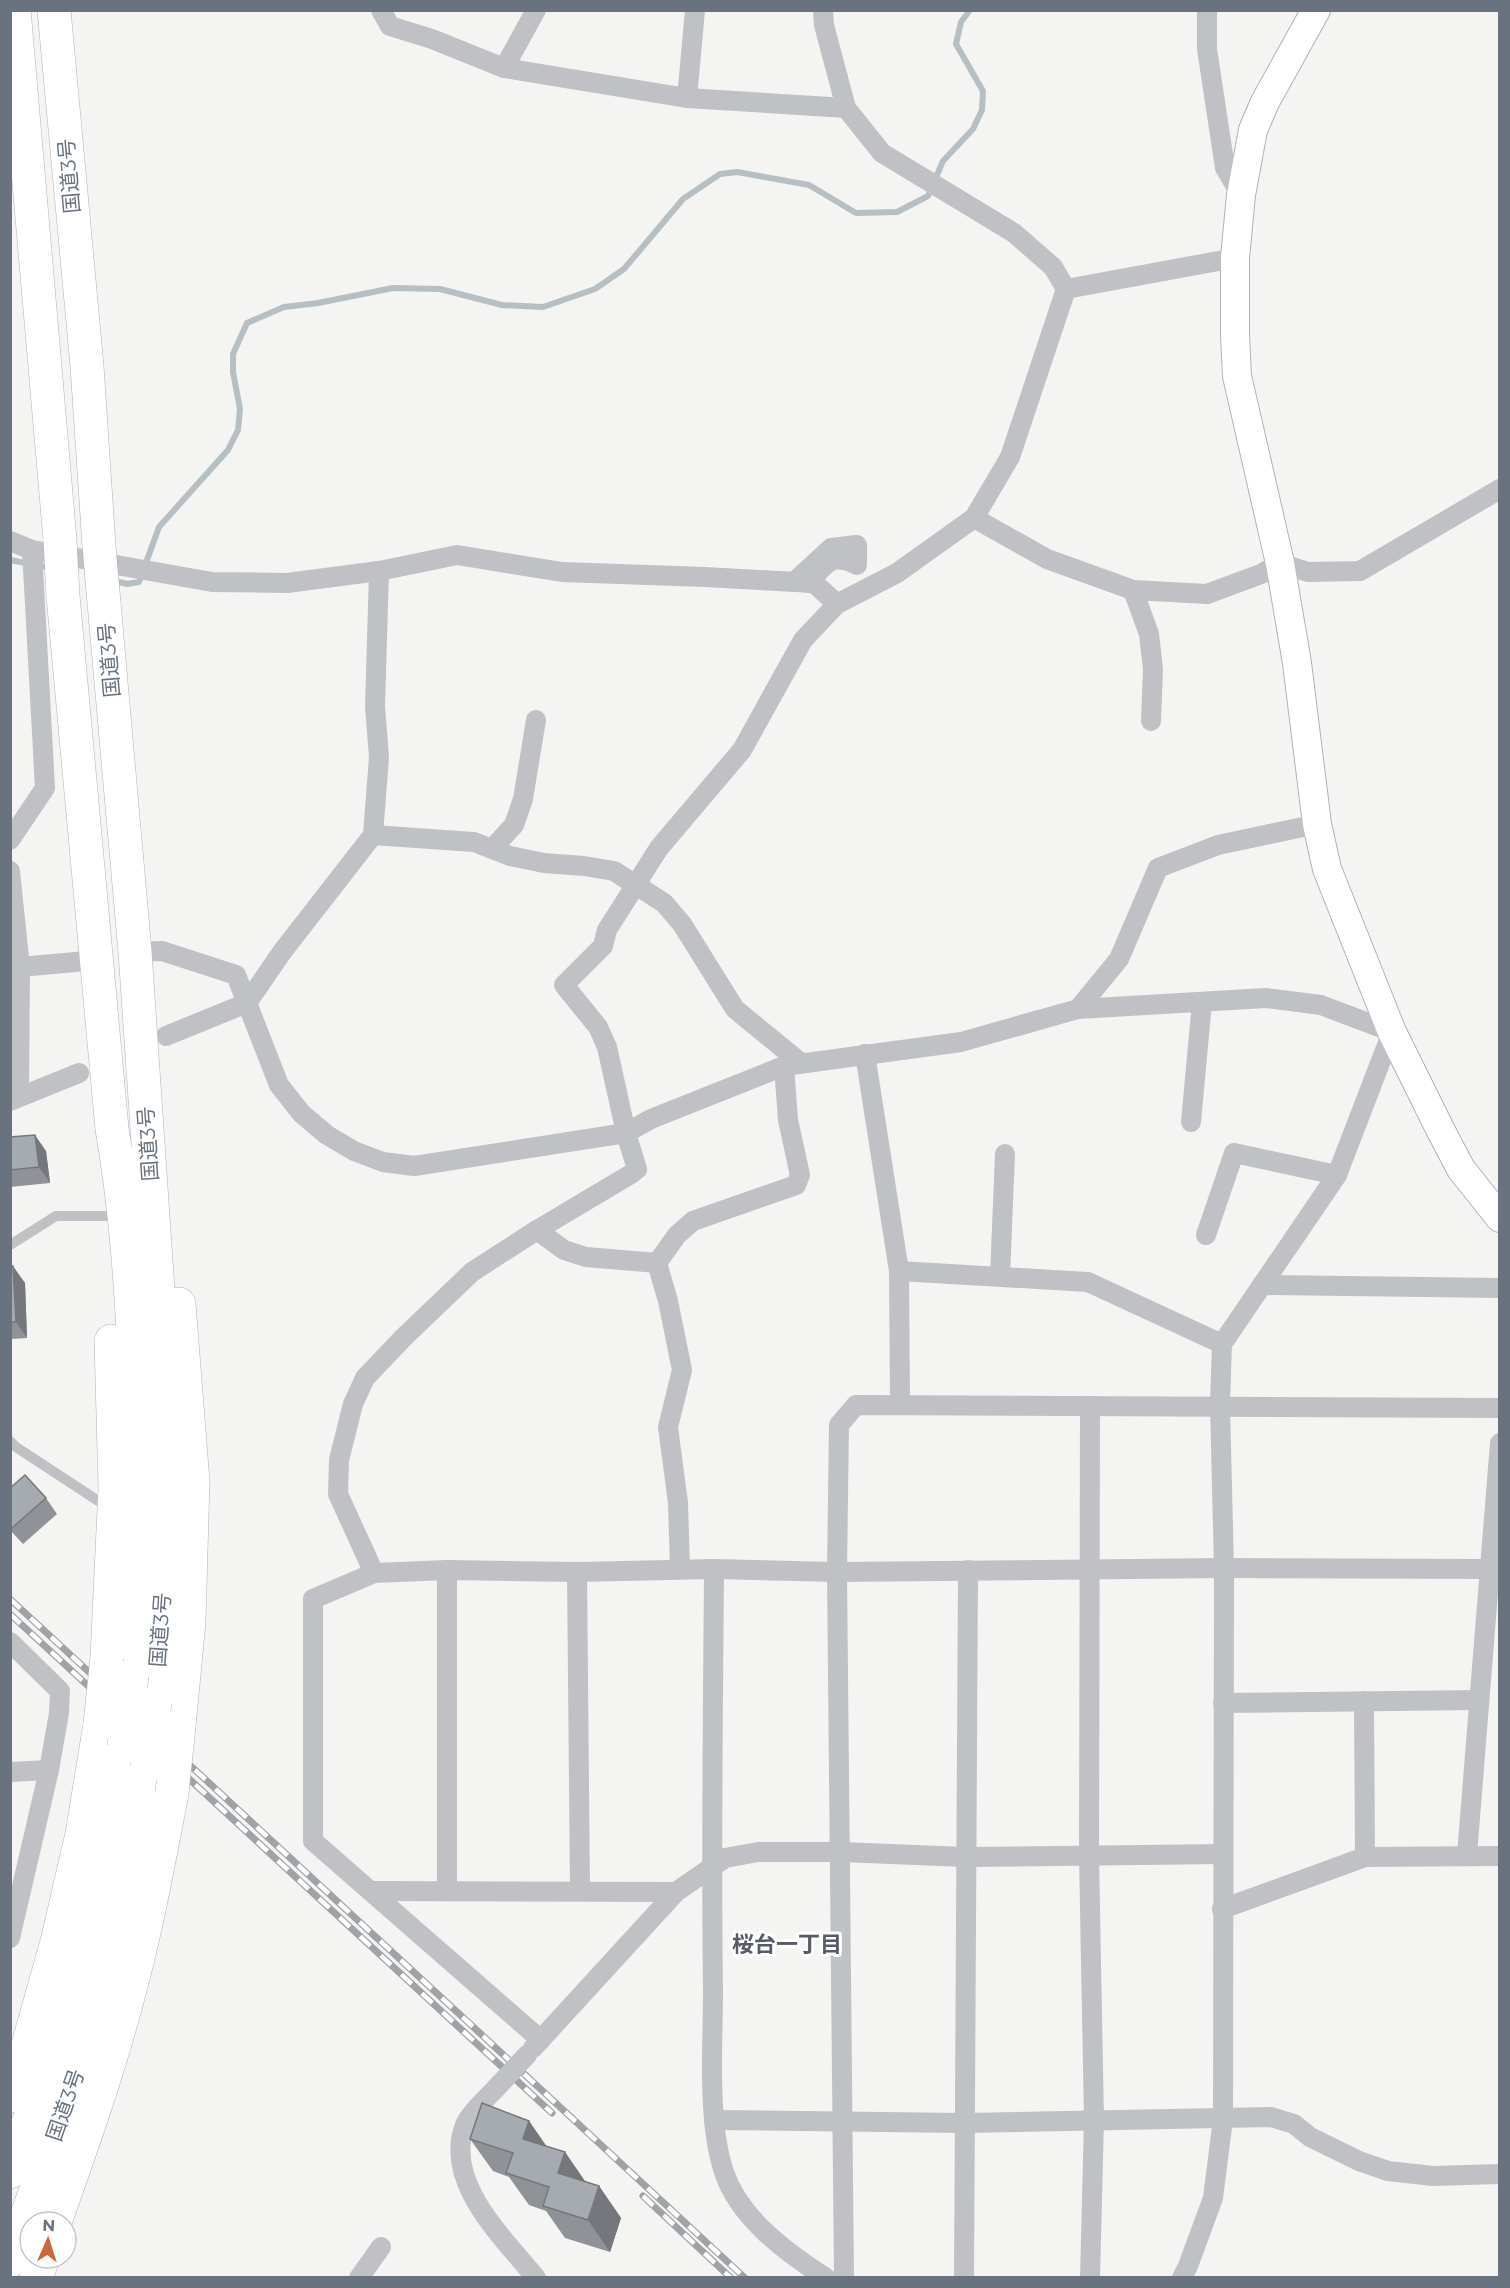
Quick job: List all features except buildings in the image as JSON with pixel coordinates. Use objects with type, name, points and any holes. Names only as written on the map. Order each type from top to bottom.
[{"type":"highway","name":"国道3号","points":[[14,10],[46,545],[63,596],[112,1129],[123,1191],[131,1290],[139,1466],[139,1555],[119,1666],[135,1757],[130,1868],[106,1969],[76,2074],[15,2248]]},
{"type":"highway","name":"国道3号","points":[[10,2172],[50,2063],[80,1968],[110,1840],[135,1757],[155,1702],[164,1565],[165,1468],[158,1290],[135,952],[99,546],[87,366],[54,10]]},
{"type":"highway","points":[[60,2210],[129,1993],[153,1892],[172,1793],[189,1622],[193,1481],[185,1359],[167,1178],[146,1127]]},
{"type":"highway","points":[[10,2096],[24,2059],[57,1942],[82,1834],[100,1724],[119,1666],[105,1185],[112,1129]]},
{"type":"street","points":[[381,10],[390,26],[432,39],[504,68],[687,98],[846,108]]},
{"type":"street","points":[[504,68],[536,10]]},
{"type":"street","points":[[687,98],[695,10]]},
{"type":"street","points":[[374,1573],[338,1494],[339,1460],[353,1404],[366,1378],[403,1338],[472,1272],[637,1169],[626,1133],[607,1047],[598,1027],[564,985],[603,946],[607,930],[659,848],[742,750],[803,640],[837,604],[897,573],[974,518],[1010,457],[1066,289],[1053,267],[1014,233],[882,153],[846,108],[824,25],[823,10]]},
{"type":"street","points":[[1207,10],[1207,49],[1225,168],[1241,195]]},
{"type":"street","points":[[1316,10],[1265,102],[1253,130],[1241,195],[1235,258],[1234,335],[1237,376],[1280,563],[1297,663],[1317,824],[1327,869],[1392,1032],[1461,1169],[1500,1218]]},
{"type":"street","points":[[1066,289],[1235,258]]},
{"type":"street","points":[[974,518],[1047,559],[1133,590],[1206,594],[1261,574],[1280,563],[1308,572],[1360,571],[1500,489]]},
{"type":"street","points":[[10,541],[46,545],[212,582],[287,583],[379,571],[457,555],[562,572],[705,577],[814,584],[837,604]]},
{"type":"street","points":[[10,840],[45,788],[46,545]]},
{"type":"street","points":[[166,1036],[247,1002],[282,952],[373,835],[379,758],[375,707],[379,571]]},
{"type":"street","points":[[1133,590],[1149,634],[1154,669],[1151,721]]},
{"type":"street","points":[[492,849],[514,825],[523,799],[536,720]]},
{"type":"street","points":[[1078,1009],[1119,959],[1158,868],[1218,845],[1317,824]]},
{"type":"street","points":[[373,835],[474,842],[510,856],[544,863],[614,871],[664,903],[682,924],[735,1009],[793,1065]]},
{"type":"street","points":[[10,871],[15,969],[13,1101],[79,1073]]},
{"type":"street","points":[[135,952],[162,951],[236,975],[279,1085],[302,1114],[327,1135],[354,1151],[383,1162],[414,1166],[626,1133],[651,1119],[793,1065],[961,1042],[1078,1009],[1266,998],[1321,1005],[1392,1032]]},
{"type":"street","points":[[15,969],[97,960]]},
{"type":"street","points":[[1191,1122],[1202,1002]]},
{"type":"street","points":[[1182,2277],[1213,2198],[1223,2119],[1224,1568],[1220,1405],[1222,1344],[1337,1175],[1392,1032]]},
{"type":"street","points":[[866,1054],[898,1271],[900,1405]]},
{"type":"street","points":[[657,1263],[677,1235],[693,1221],[796,1185],[800,1175],[788,1120],[793,1065]]},
{"type":"street","points":[[1206,1235],[1234,1153],[1337,1175]]},
{"type":"street","points":[[1000,1277],[1005,1154]]},
{"type":"street","points":[[537,1230],[564,1250],[586,1257],[657,1263]]},
{"type":"street","points":[[657,1263],[668,1301],[682,1370],[668,1427],[678,1503],[680,1569]]},
{"type":"street","points":[[898,1271],[1088,1282],[1222,1344]]},
{"type":"street","points":[[1262,1285],[1500,1288]]},
{"type":"street","points":[[844,2277],[837,1572],[839,1425],[856,1405],[1500,1408]]},
{"type":"street","points":[[1090,1406],[1089,1856],[1094,2120],[1090,2277]]},
{"type":"street","points":[[1467,1855],[1499,1449]]},
{"type":"street","points":[[541,2040],[314,1840],[313,1599],[374,1573],[447,1570],[577,1572],[714,1569],[837,1572],[1224,1568],[1490,1569]]},
{"type":"street","points":[[714,1569],[711,1869],[714,2120],[724,2172],[739,2205],[789,2255],[826,2277]]},
{"type":"street","points":[[447,1570],[447,1891]]},
{"type":"street","points":[[964,2277],[968,1570]]},
{"type":"street","points":[[577,1572],[580,1891]]},
{"type":"street","points":[[10,1642],[60,1691],[59,1713],[49,1770],[10,1938]]},
{"type":"street","points":[[1223,1703],[1479,1700]]},
{"type":"street","points":[[1364,1701],[1365,1857]]},
{"type":"street","points":[[10,1772],[49,1770]]},
{"type":"street","points":[[536,2277],[476,2203],[464,2174],[461,2145],[465,2123],[676,1892],[725,1858],[758,1852],[840,1852],[966,1857],[1223,1854]]},
{"type":"street","points":[[1222,1909],[1365,1857],[1500,1856]]},
{"type":"street","points":[[370,1891],[676,1892]]},
{"type":"street","points":[[714,2120],[964,2123],[1270,2117],[1294,2124],[1310,2137],[1359,2161],[1388,2171],[1433,2176],[1500,2174]]},
{"type":"street","points":[[359,2277],[381,2247]]},
{"type":"lane","points":[[10,1245],[56,1216],[106,1216]]},
{"type":"lane","points":[[10,1441],[114,1510]]},
{"type":"waterway","points":[[111,580],[127,584],[139,582],[159,527],[228,450],[238,430],[240,409],[233,372],[233,354],[247,323],[284,307],[318,303],[393,288],[440,289],[502,305],[543,307],[595,289],[624,269],[683,199],[720,174],[737,172],[809,185],[856,213],[897,212],[928,196],[943,161],[973,129],[982,110],[983,91],[956,44],[961,22],[970,10]]},
{"type":"waterway","points":[[10,560],[51,568]]},
{"type":"railway","points":[[10,1599],[745,2278]]},
{"type":"railway","points":[[10,1614],[552,2113]]},
{"type":"railway","points":[[643,2196],[731,2278]]},
{"type":"district","name":"桜台一丁目","points":[[787,1944]]}]
